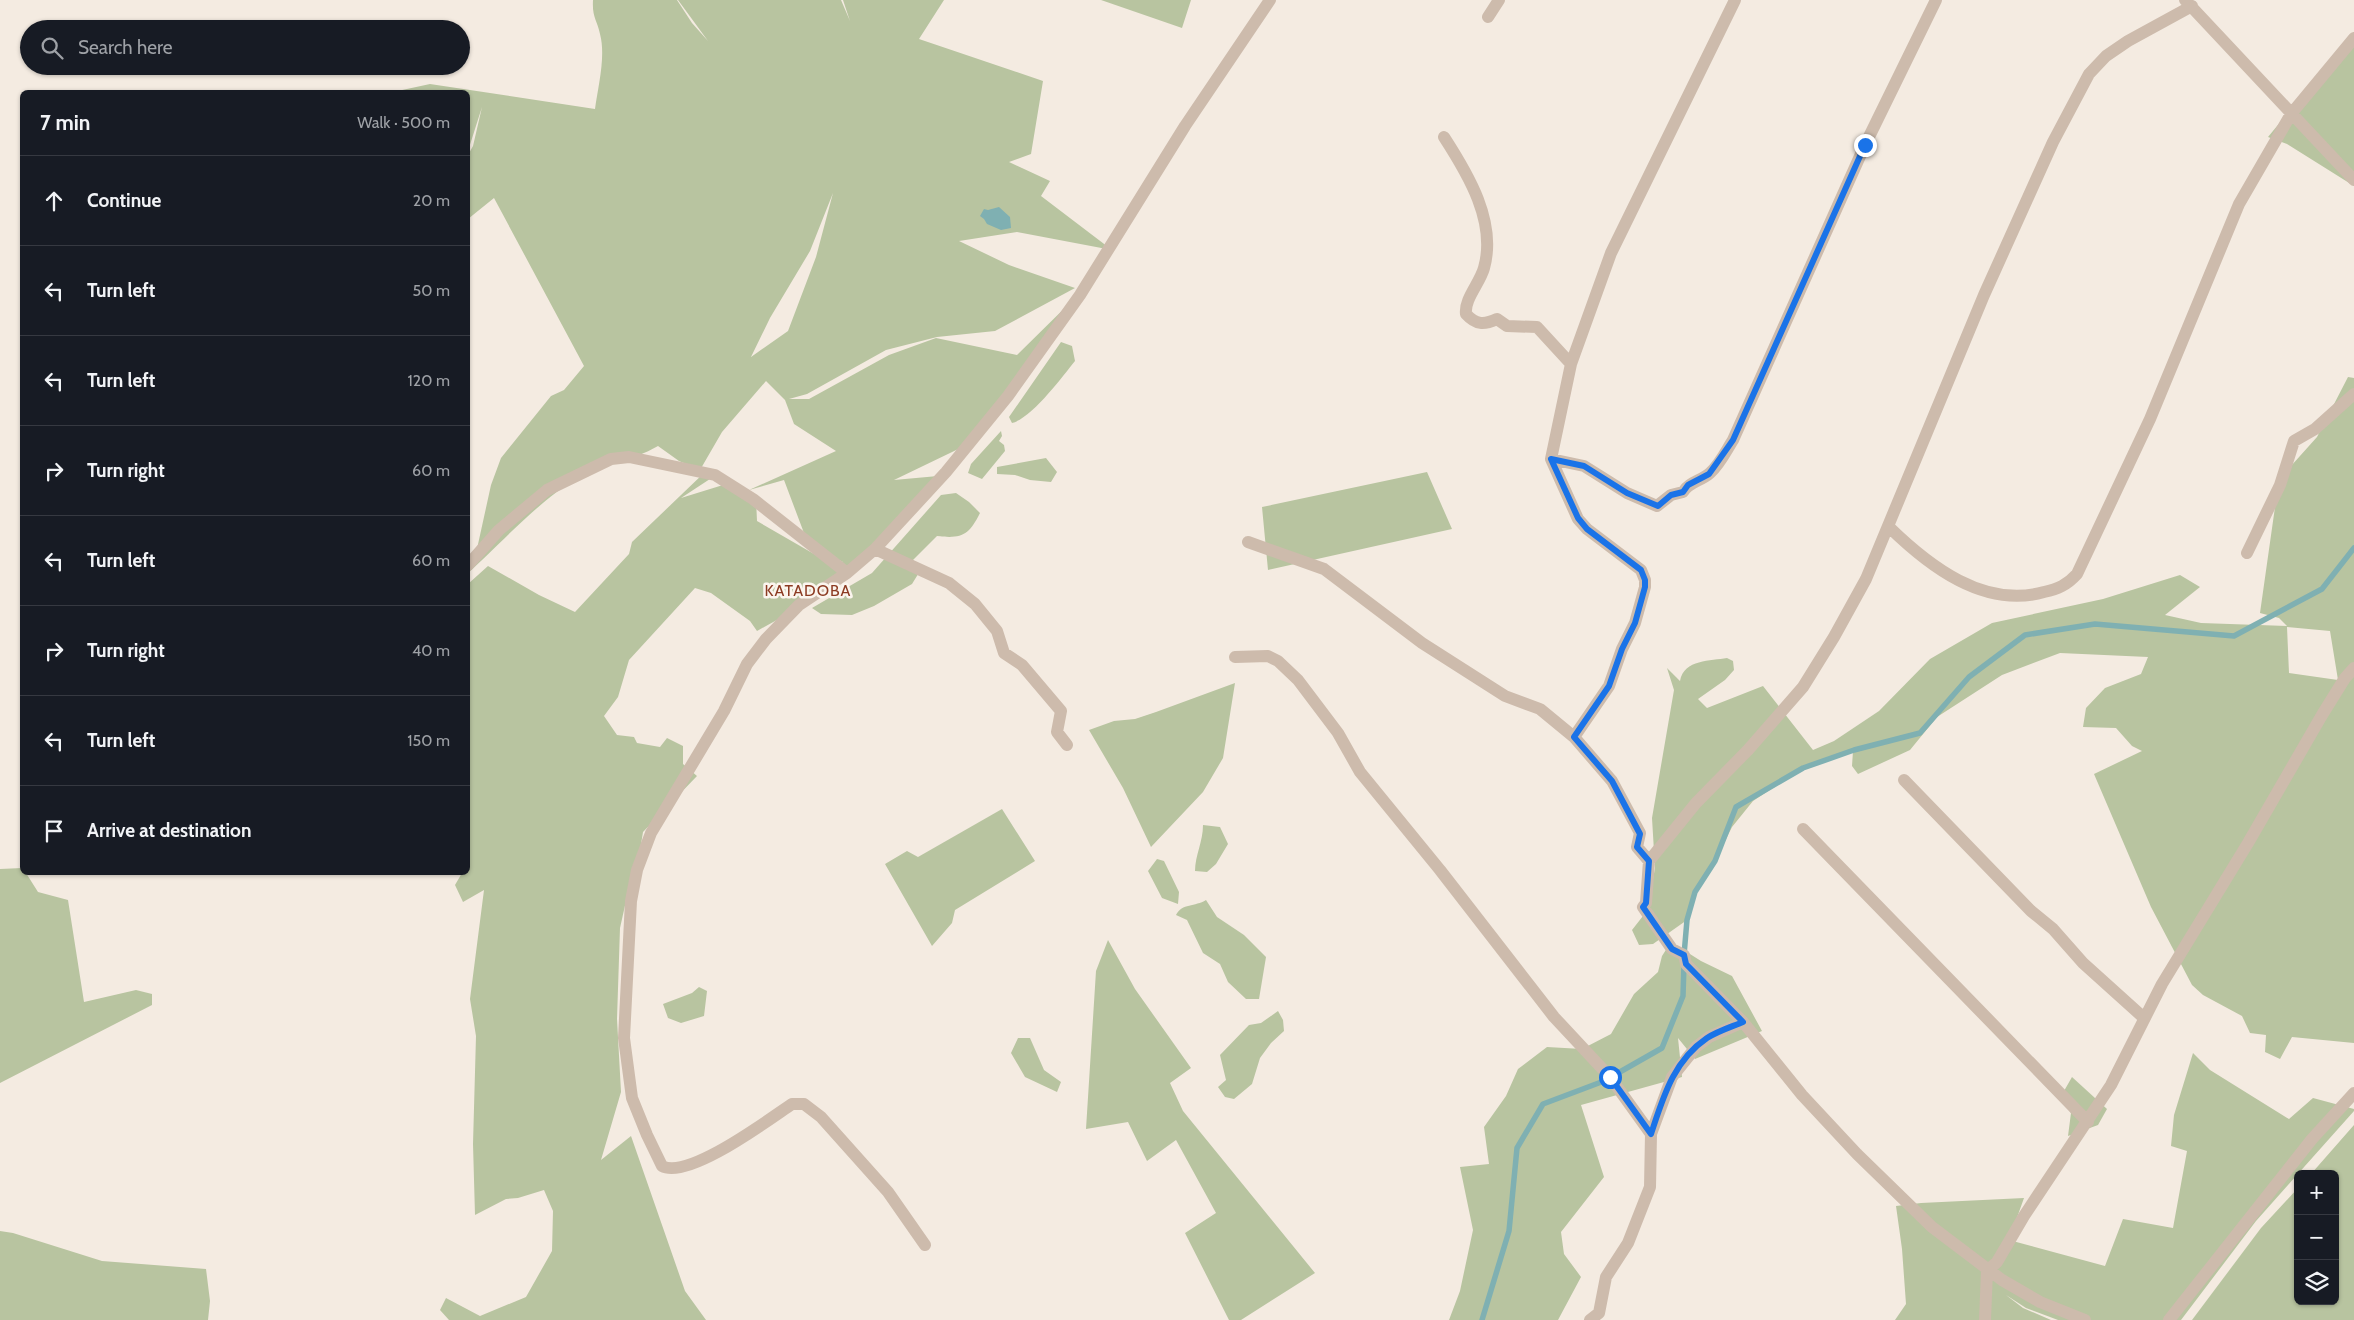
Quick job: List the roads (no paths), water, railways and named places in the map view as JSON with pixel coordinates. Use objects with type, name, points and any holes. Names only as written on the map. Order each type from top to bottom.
[{"type":"street","points":[[925,1245],[888,1192],[821,1117],[804,1104],[792,1104],[713,1155],[679,1168],[664,1167],[654,1152],[636,1107],[628,1072],[624,1038],[631,901],[637,870],[651,833],[724,711],[747,664],[799,605],[847,573],[875,549],[946,472],[1008,396],[1080,294],[1185,126],[1270,0]]},
{"type":"street","points":[[1488,17],[1499,0]]},
{"type":"street","points":[[1574,737],[1609,686],[1622,649],[1642,604],[1645,580],[1641,570],[1587,529],[1578,518],[1551,459],[1571,364],[1611,253],[1735,0]]},
{"type":"street","points":[[1551,459],[1584,466],[1627,493],[1658,506],[1671,495],[1683,492],[1688,485],[1709,474],[1720,461],[1733,440],[1865,145],[1936,0]]},
{"type":"street","points":[[2085,1320],[2040,1302],[1987,1270],[1932,1227],[1857,1154],[1802,1095],[1743,1022],[1686,964],[1684,955],[1672,949],[1643,907],[1646,903],[1649,861],[1696,803],[1748,750],[1803,687],[1834,637],[1866,579],[1984,295],[2079,89],[2089,74],[2106,56],[2188,3],[2354,180]]},
{"type":"street","points":[[1889,526],[1908,545],[1940,570],[1960,581],[1993,593],[2009,596],[2039,594],[2057,589],[2077,574],[2150,420],[2239,204],[2291,114],[2354,38]]},
{"type":"street","points":[[1444,136],[1470,178],[1486,230],[1487,247],[1484,267],[1466,305],[1467,316],[1486,324],[1497,318],[1507,326],[1538,327],[1571,364]]},
{"type":"street","points":[[2246,553],[2280,486],[2294,441],[2315,428],[2354,394]]},
{"type":"street","points":[[470,563],[499,530],[547,490],[610,459],[629,457],[715,475],[752,499],[847,573]]},
{"type":"street","points":[[1248,542],[1324,569],[1422,643],[1504,696],[1540,709],[1574,737],[1612,781],[1640,834],[1637,847],[1649,861]]},
{"type":"street","points":[[875,549],[949,583],[975,604],[997,631],[1004,653],[1022,666],[1061,711],[1057,732],[1067,745]]},
{"type":"street","points":[[1235,657],[1268,656],[1278,661],[1298,680],[1338,733],[1360,772],[1440,870],[1554,1017],[1610,1077],[1651,1134]]},
{"type":"street","points":[[1985,1320],[1987,1270],[1997,1262],[2024,1216],[2111,1085],[2162,984],[2248,843],[2322,715],[2345,678],[2354,668]]},
{"type":"street","points":[[1904,780],[2020,899],[2053,929],[2083,964],[2144,1018]]},
{"type":"street","points":[[1803,829],[2088,1122]]},
{"type":"street","points":[[1590,1320],[1599,1313],[1606,1277],[1628,1243],[1650,1187],[1651,1134],[1672,1078],[1682,1062],[1708,1037],[1743,1022]]},
{"type":"street","points":[[2169,1320],[2312,1139],[2354,1094]]},
{"type":"water","points":[[999,207],[1010,217],[1011,228],[1001,230],[987,224],[980,216],[984,209],[988,210]]},
{"type":"waterway","points":[[1684,955],[1687,920],[1695,892],[1715,861],[1736,807],[1803,768],[1854,750],[1920,733],[1969,677],[2025,635],[2095,624],[2234,636],[2322,589],[2354,548]]},
{"type":"waterway","points":[[1482,1320],[1509,1231],[1517,1148],[1543,1104],[1604,1081],[1662,1048],[1683,996],[1684,964]]},
{"type":"district","name":"KATADOBA","points":[[808,590]]}]
